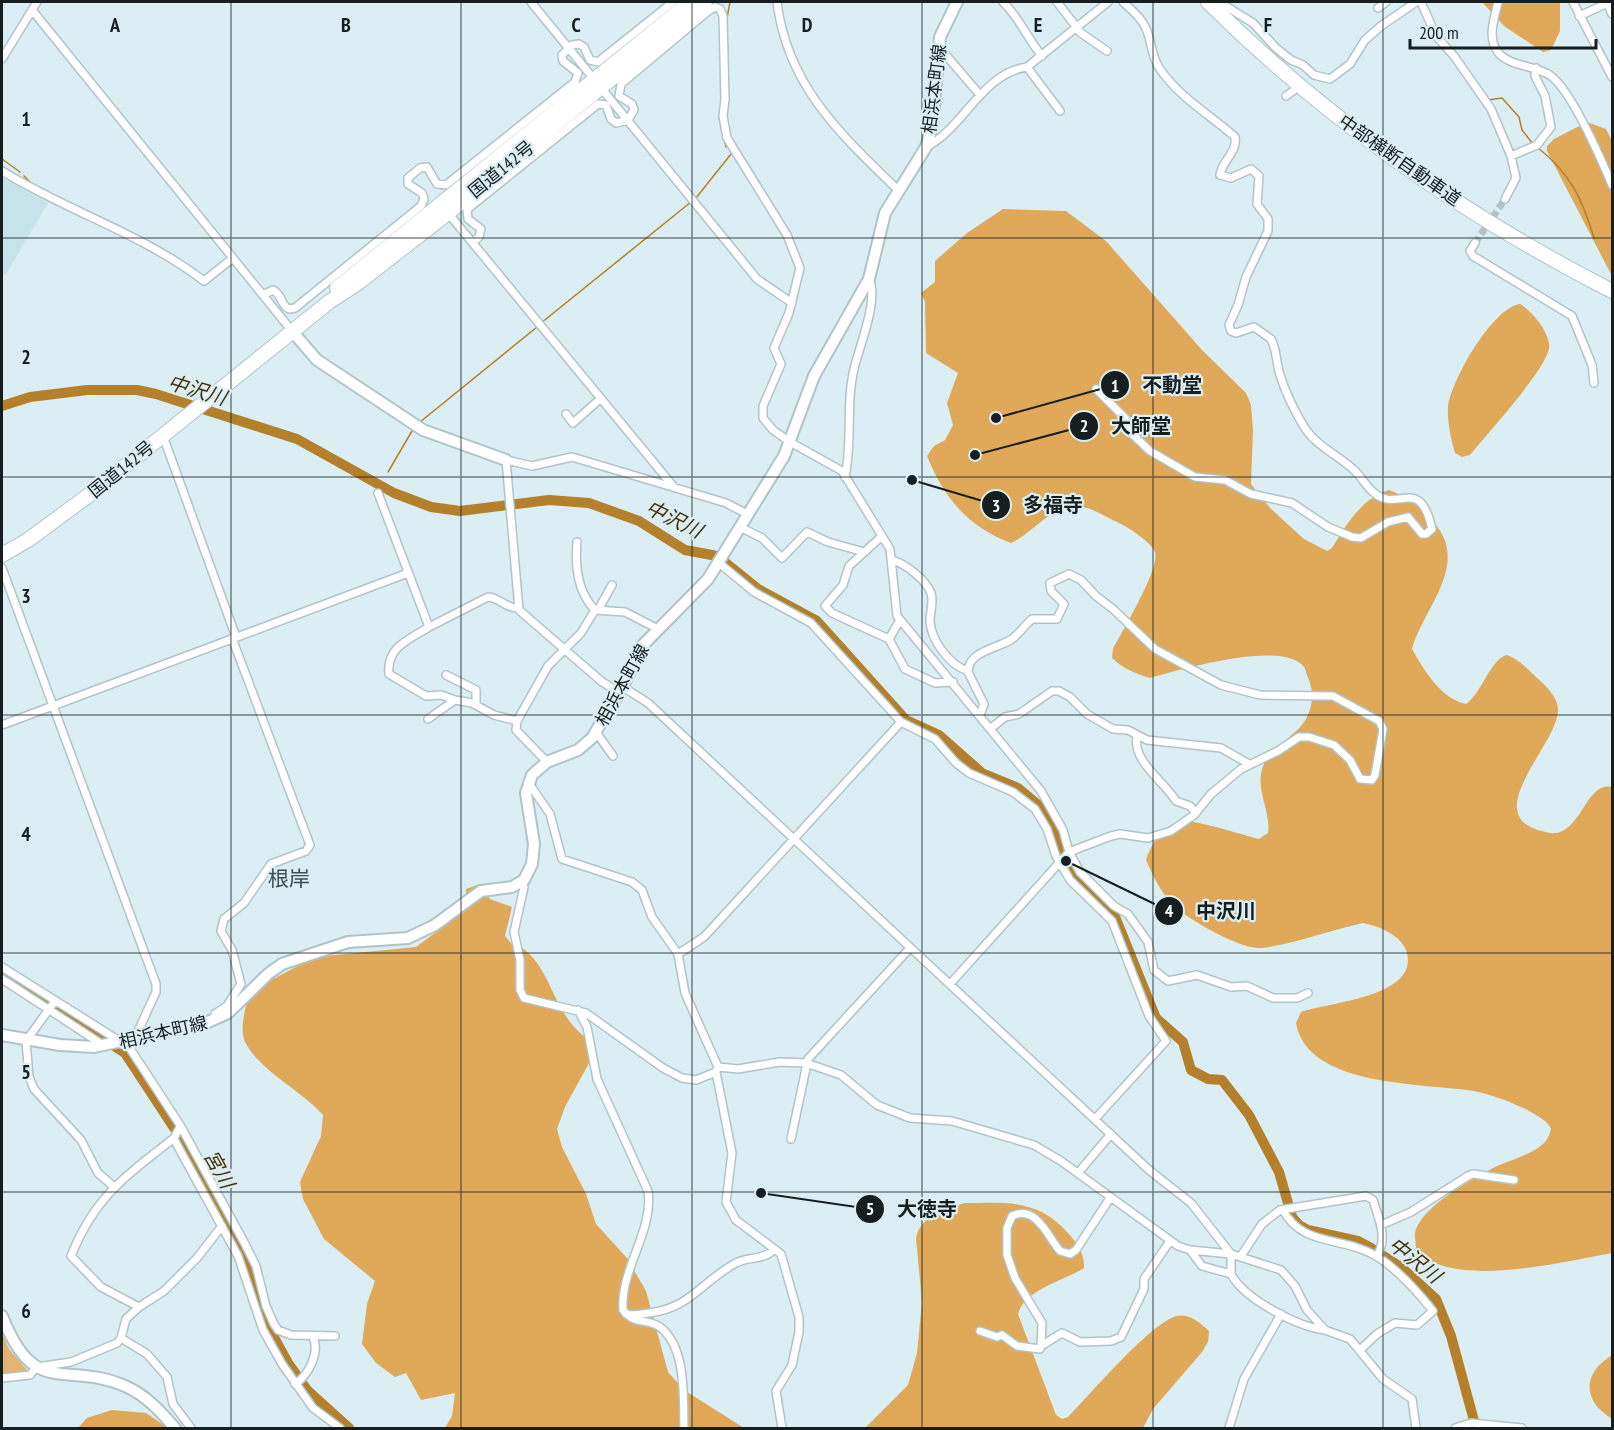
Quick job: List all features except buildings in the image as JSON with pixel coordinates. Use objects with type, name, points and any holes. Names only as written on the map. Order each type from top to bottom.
[{"type":"highway","name":"中部横断自動車道","points":[[1208,2],[1326,106],[1408,168],[1512,235],[1612,291]]},
{"type":"highway","name":"国道142号","points":[[292,331],[301,319],[351,277],[701,5]]},
{"type":"highway","name":"国道142号","points":[[2,555],[37,534],[163,436],[292,331],[448,213],[598,84]]},
{"type":"main road","name":"相浜本町線","points":[[528,782],[534,771],[548,762],[578,750],[596,732],[641,647],[700,589],[721,560],[784,456],[814,376],[868,279],[885,213],[926,147],[932,127],[938,47],[941,33],[957,2]]},
{"type":"main road","points":[[292,331],[320,362],[423,430],[506,460]]},
{"type":"main road","points":[[522,883],[532,864],[534,844],[526,797],[528,782]]},
{"type":"main road","name":"相浜本町線","points":[[2,1035],[26,1041],[80,1047],[134,1040],[208,1022],[228,1013],[268,974],[290,961],[348,942],[408,938],[435,925],[481,891],[513,887],[522,883]]},
{"type":"main road","points":[[2,1316],[16,1347],[37,1367],[53,1374],[106,1380],[126,1387],[149,1401],[175,1428]]},
{"type":"street","points":[[2,59],[37,2]]},
{"type":"street","points":[[531,2],[757,279],[792,303]]},
{"type":"street","points":[[263,295],[273,290],[279,293],[284,306],[289,309],[295,308],[421,206],[424,200],[422,193],[408,184],[408,178],[415,171],[427,167],[432,171],[435,182],[446,185],[566,90],[578,76],[577,70],[563,61],[562,55],[568,48],[575,43],[582,45],[590,60],[598,62],[673,2]]},
{"type":"street","points":[[777,2],[790,56],[807,91],[837,129],[898,189]]},
{"type":"street","points":[[1003,2],[1018,18],[1021,27],[1042,56]]},
{"type":"street","points":[[1057,2],[1076,28],[1107,51]]},
{"type":"street","points":[[926,147],[980,95],[1013,71],[1027,67],[1108,2]]},
{"type":"street","points":[[1096,389],[1126,419],[1130,432],[1150,451],[1195,477],[1226,480],[1251,494],[1292,503],[1328,527],[1352,537],[1360,538],[1388,522],[1404,517],[1408,517],[1422,534],[1432,529],[1429,513],[1422,502],[1409,496],[1385,499],[1374,493],[1355,470],[1312,437],[1303,425],[1284,384],[1271,339],[1254,327],[1236,333],[1231,332],[1229,326],[1246,277],[1269,231],[1268,219],[1257,204],[1259,176],[1251,169],[1232,178],[1220,175],[1221,169],[1236,144],[1235,137],[1192,104],[1172,84],[1157,65],[1149,35],[1140,18],[1123,2]]},
{"type":"street","points":[[1219,2],[1248,20],[1276,48],[1311,76],[1330,79],[1350,64],[1365,40],[1381,26],[1418,2],[1436,36],[1454,56],[1491,109],[1511,156],[1516,178],[1505,199]]},
{"type":"street","points":[[1378,8],[1386,2]]},
{"type":"street","points":[[1498,2],[1493,23],[1495,47],[1508,60],[1536,68],[1555,80],[1561,87],[1592,139],[1612,185]]},
{"type":"street","points":[[1573,2],[1612,77]]},
{"type":"street","points":[[1579,16],[1608,2],[1612,14]]},
{"type":"street","points":[[473,242],[479,237],[481,229],[468,219],[470,207],[595,106],[606,105],[611,119],[616,123],[628,120],[634,110],[632,104],[619,96],[621,84],[701,5],[715,7],[723,14],[725,99],[723,116],[727,138],[771,206],[799,261],[799,275],[792,303],[774,348],[781,364],[763,406],[763,418],[773,430],[842,471],[890,549],[894,607],[900,620],[1045,796],[1063,830],[1064,857],[1070,880],[1112,921],[1149,1016],[1166,1038],[1164,1046],[1095,1119]]},
{"type":"street","points":[[33,10],[292,331]]},
{"type":"street","points":[[938,47],[980,95]]},
{"type":"street","points":[[1027,67],[1060,111]]},
{"type":"street","points":[[1511,156],[1537,145],[1551,127],[1545,96],[1535,76],[1536,68]]},
{"type":"street","points":[[1286,96],[1293,92]]},
{"type":"street","points":[[2,171],[29,187],[177,261],[204,281],[232,258]]},
{"type":"street","points":[[448,213],[674,487]]},
{"type":"street","points":[[1475,243],[1470,251],[1473,256],[1572,316],[1592,365],[1594,383]]},
{"type":"street","points":[[845,477],[852,378],[869,314],[871,284],[868,279]]},
{"type":"street","points":[[566,414],[573,423],[600,399]]},
{"type":"street","points":[[163,436],[310,845],[306,851],[271,864],[244,903],[223,922],[221,931],[232,950],[241,984],[227,1006],[208,1017],[208,1022]]},
{"type":"street","points":[[519,608],[506,460],[532,466],[572,458],[726,503],[747,514]]},
{"type":"street","points":[[378,493],[429,627]]},
{"type":"street","points":[[740,527],[762,538],[782,558],[807,532],[828,542],[864,552]]},
{"type":"street","points":[[882,536],[849,566],[845,582],[825,606],[832,613],[889,639],[905,669],[935,683],[953,682]]},
{"type":"street","points":[[577,542],[576,572],[583,592],[596,610]]},
{"type":"street","points":[[721,560],[754,592],[811,623],[901,722],[935,739],[956,763],[969,773],[1012,792],[1029,803],[1064,857],[1114,906],[1128,914],[1148,942],[1154,970],[1168,981],[1197,975],[1231,987],[1247,986],[1273,998],[1297,998],[1308,993]]},
{"type":"street","points":[[892,560],[904,565],[928,588],[932,600],[933,633],[946,656],[968,671],[984,704],[980,715]]},
{"type":"street","points":[[2,568],[156,984],[156,992],[134,1040]]},
{"type":"street","points":[[2,725],[408,573]]},
{"type":"street","points":[[950,984],[1064,857],[1111,836],[1120,834],[1144,838],[1163,834],[1196,813],[1211,794],[1249,764],[1278,751],[1291,740],[1310,737],[1334,745],[1350,760],[1360,779],[1368,781],[1375,776],[1382,725],[1335,696],[1260,695],[1221,685],[1155,649],[1072,574],[1054,579],[1050,583],[1051,591],[1064,604],[1057,619],[1032,619],[1011,640],[993,650],[980,653],[970,664],[968,671]]},
{"type":"street","points":[[548,762],[537,748],[517,733],[517,721],[548,666],[563,648],[581,633],[612,585]]},
{"type":"street","points":[[517,721],[494,715],[476,705],[441,695],[426,696],[389,674],[391,656],[395,649],[429,627],[488,597],[512,608],[519,608],[601,681],[648,702],[1155,1176],[1191,1203],[1231,1254],[1231,1274]]},
{"type":"street","points":[[596,610],[625,612],[658,629]]},
{"type":"street","points":[[889,639],[900,620]]},
{"type":"street","points":[[446,675],[476,690],[476,705]]},
{"type":"street","points":[[990,729],[1005,717],[1019,714],[1052,691],[1066,694],[1087,714],[1105,725],[1128,730],[1137,737],[1221,748],[1249,764]]},
{"type":"street","points":[[428,719],[455,700]]},
{"type":"street","points":[[678,954],[704,937],[901,722]]},
{"type":"street","points":[[596,732],[614,756]]},
{"type":"street","points":[[1137,737],[1137,750],[1147,768],[1166,785],[1176,801],[1191,806],[1196,813]]},
{"type":"street","points":[[528,782],[550,814],[562,859],[637,885],[644,894],[654,922],[678,954],[685,993],[717,1070],[732,1153],[726,1202],[728,1210],[736,1220],[783,1258],[800,1323],[792,1365],[776,1390],[782,1428]]},
{"type":"street","points":[[522,883],[524,887],[514,932],[520,960],[522,995],[529,1001],[578,1010],[592,1016],[675,1075],[696,1080],[717,1070],[780,1062],[806,1063],[841,1075],[877,1105],[887,1110],[918,1120],[952,1121],[1025,1141],[1050,1153],[1170,1241],[1190,1250],[1231,1254],[1281,1270],[1297,1290],[1307,1310],[1325,1330]]},
{"type":"street","points":[[791,1139],[806,1063],[910,948]]},
{"type":"street","points":[[2,967],[52,1006],[112,1044],[135,1054],[223,1219],[269,1327],[299,1382],[314,1408],[340,1428]]},
{"type":"street","points":[[2,979],[52,1006],[112,1044]]},
{"type":"street","points":[[52,1006],[26,1041],[29,1077],[34,1089],[81,1140],[98,1173],[113,1186]]},
{"type":"street","points":[[578,1010],[587,1028],[597,1079],[648,1191],[649,1206],[624,1288],[623,1310],[643,1323],[655,1324],[672,1342],[680,1367],[684,1428]]},
{"type":"street","points":[[139,1307],[101,1287],[71,1256],[90,1215],[113,1186],[177,1132]]},
{"type":"street","points":[[177,1132],[223,1219],[256,1266],[269,1327]]},
{"type":"street","points":[[1078,1173],[1111,1134]]},
{"type":"street","points":[[1381,1224],[1411,1212],[1473,1174],[1514,1180]]},
{"type":"street","points":[[1240,1256],[1262,1224],[1284,1209],[1366,1196],[1372,1200],[1381,1224],[1379,1253]]},
{"type":"street","points":[[1041,1346],[1042,1323],[1022,1292],[1010,1265],[1006,1237],[1009,1222],[1015,1214],[1033,1217],[1043,1226],[1060,1251],[1070,1254],[1076,1250],[1110,1198]]},
{"type":"street","points":[[1284,1209],[1293,1227],[1302,1233],[1379,1253],[1433,1311],[1417,1325],[1395,1323],[1377,1334],[1360,1350]]},
{"type":"street","points":[[2,1378],[30,1375],[37,1367],[71,1362],[117,1343],[121,1338],[126,1319],[139,1307],[164,1291],[197,1258],[223,1219]]},
{"type":"street","points":[[980,1331],[997,1337],[1002,1335],[1017,1346],[1040,1349],[1041,1346],[1062,1333],[1080,1342],[1112,1341],[1121,1337],[1144,1289],[1144,1279],[1170,1241]]},
{"type":"street","points":[[626,1314],[663,1311],[679,1305],[734,1264],[765,1256],[774,1249]]},
{"type":"street","points":[[1190,1250],[1202,1266],[1231,1274],[1253,1297],[1281,1314],[1309,1328],[1325,1330],[1350,1339],[1383,1379],[1413,1401],[1416,1428]]},
{"type":"street","points":[[1229,1428],[1244,1379],[1281,1314]]},
{"type":"street","points":[[269,1327],[283,1333],[313,1337],[335,1336]]},
{"type":"street","points":[[299,1382],[315,1351],[313,1337]]},
{"type":"street","points":[[121,1338],[147,1354],[167,1377],[173,1404],[191,1428]]},
{"type":"street","points":[[1455,1428],[1475,1423],[1522,1428]]},
{"type":"shaded area","points":[[1482,2],[1560,2],[1560,31],[1551,50],[1543,52],[1504,26]]},
{"type":"shaded area","points":[[1587,122],[1606,129],[1612,141],[1612,276],[1547,151],[1547,146],[1554,139]]},
{"type":"shaded area","points":[[2,178],[48,203],[6,274],[2,273]]},
{"type":"shaded area","points":[[1003,209],[1066,211],[1106,241],[1202,350],[1246,393],[1251,405],[1253,430],[1251,484],[1270,508],[1304,539],[1327,551],[1332,548],[1363,506],[1379,494],[1389,490],[1421,508],[1431,519],[1445,540],[1448,556],[1446,572],[1412,649],[1434,683],[1449,696],[1466,704],[1477,692],[1496,662],[1507,655],[1530,671],[1547,688],[1558,706],[1554,726],[1524,781],[1518,798],[1518,814],[1528,826],[1550,833],[1560,832],[1576,819],[1595,792],[1603,787],[1612,787],[1612,1253],[1540,1266],[1482,1271],[1456,1269],[1434,1263],[1418,1251],[1415,1238],[1417,1228],[1423,1217],[1433,1207],[1483,1173],[1540,1147],[1549,1136],[1550,1126],[1543,1119],[1525,1109],[1474,1091],[1399,1083],[1344,1071],[1322,1060],[1305,1044],[1296,1023],[1301,1012],[1369,995],[1386,988],[1399,979],[1407,968],[1407,953],[1401,942],[1390,933],[1363,923],[1287,943],[1261,948],[1252,947],[1216,933],[1192,919],[1175,907],[1158,885],[1146,860],[1159,835],[1170,826],[1190,821],[1259,839],[1268,833],[1261,774],[1268,757],[1306,719],[1312,700],[1311,685],[1304,667],[1293,659],[1275,656],[1230,659],[1150,678],[1134,673],[1112,658],[1113,649],[1153,569],[1154,550],[1147,542],[1127,527],[1088,508],[1076,506],[1054,513],[1011,543],[982,529],[970,520],[941,485],[927,456],[934,446],[945,440],[953,425],[947,403],[958,373],[926,353],[925,302],[921,293],[935,282],[935,261],[967,233]]},
{"type":"shaded area","points":[[1520,304],[1535,317],[1544,329],[1549,348],[1538,371],[1527,386],[1470,455],[1462,457],[1455,453],[1450,430],[1448,407],[1451,395],[1465,364],[1486,331],[1497,318]]},
{"type":"shaded area","points":[[480,884],[490,899],[512,907],[505,936],[514,947],[521,947],[532,957],[541,968],[568,1020],[593,1043],[595,1052],[565,1107],[557,1129],[562,1147],[586,1194],[596,1224],[627,1258],[646,1291],[668,1372],[684,1390],[744,1428],[445,1428],[452,1416],[455,1393],[421,1400],[406,1373],[395,1377],[376,1363],[362,1344],[367,1304],[375,1281],[324,1239],[303,1199],[300,1182],[321,1136],[323,1115],[260,1062],[245,1042],[243,1037],[244,1016],[250,991],[315,957],[416,947],[467,909],[466,889]]},
{"type":"shaded area","points":[[964,1203],[1007,1203],[1032,1208],[1056,1221],[1080,1248],[1084,1268],[1036,1292],[1022,1306],[1018,1314],[1056,1415],[1062,1419],[1068,1417],[1137,1345],[1166,1321],[1182,1315],[1194,1319],[1209,1331],[1208,1342],[1202,1352],[1153,1409],[1143,1428],[865,1428],[908,1385],[917,1353],[922,1302],[916,1238],[919,1230],[934,1215]]},
{"type":"shaded area","points":[[2,1333],[9,1349],[29,1372],[2,1374]]},
{"type":"shaded area","points":[[1612,1355],[1612,1419],[1595,1404],[1590,1387],[1595,1370]]},
{"type":"shaded area","points":[[112,1410],[146,1413],[168,1428],[78,1428],[87,1418]]},
{"type":"waterway","points":[[728,93],[727,18],[730,2]]},
{"type":"waterway","points":[[1488,100],[1502,98],[1519,117],[1522,130],[1533,144]]},
{"type":"waterway","points":[[719,118],[726,147]]},
{"type":"waterway","points":[[1537,147],[1558,167],[1573,187],[1585,211],[1594,238]]},
{"type":"waterway","points":[[696,198],[731,154]]},
{"type":"waterway","points":[[2,159],[20,172]]},
{"type":"waterway","points":[[24,176],[33,185]]},
{"type":"waterway","points":[[541,323],[691,202]]},
{"type":"waterway","points":[[420,422],[537,327]]},
{"type":"waterway","name":"中沢川","points":[[2,406],[30,397],[87,390],[137,390],[297,439],[394,493],[431,507],[460,511],[549,500],[589,503],[639,521],[685,550],[717,556],[758,589],[817,621],[906,720],[939,735],[982,773],[1018,788],[1042,808],[1057,834],[1074,878],[1114,914],[1156,1018],[1183,1042],[1191,1070],[1208,1079],[1222,1080],[1249,1115],[1279,1172],[1292,1217],[1308,1230],[1358,1241],[1371,1248],[1402,1268],[1436,1299],[1451,1336],[1476,1428]]},
{"type":"waterway","points":[[388,472],[412,431]]},
{"type":"waterway","name":"中沢川","points":[[379,486],[381,482]]},
{"type":"waterway","name":"宮川","points":[[2,973],[125,1053],[182,1140],[240,1246],[271,1332],[288,1363],[307,1390],[349,1428]]},
{"type":"tunnel","points":[[1475,243],[1505,199]]},
{"type":"place","name":"不動堂","points":[[996,418]]},
{"type":"place","name":"大師堂","points":[[975,455]]},
{"type":"place","name":"多福寺","points":[[912,480]]},
{"type":"place","name":"中沢川","points":[[1066,861]]},
{"type":"place","name":"大徳寺","points":[[761,1193]]},
{"type":"district","name":"根岸","points":[[289,878]]}]
